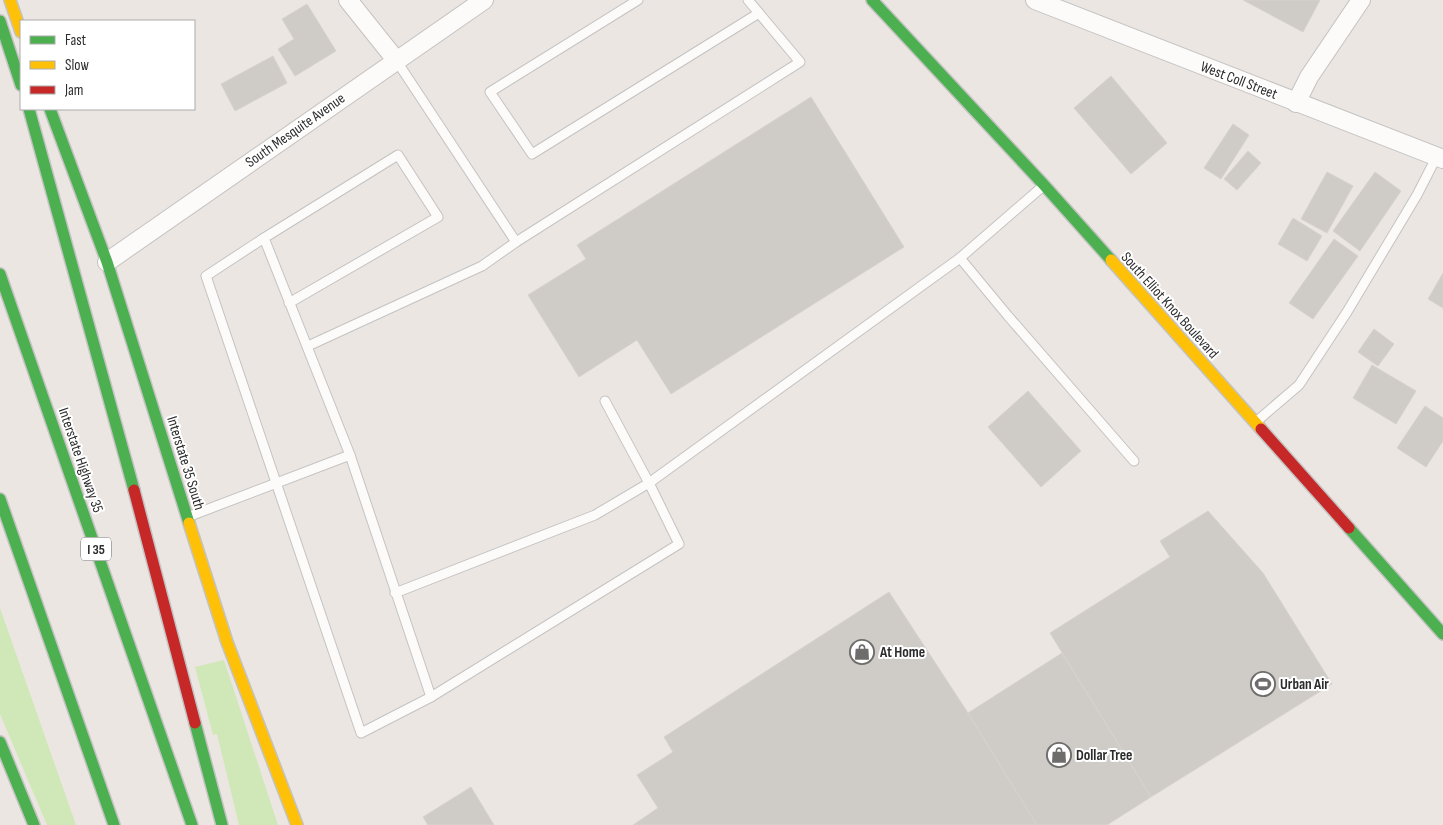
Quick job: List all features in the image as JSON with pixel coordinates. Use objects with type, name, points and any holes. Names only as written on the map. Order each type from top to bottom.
[{"type":"main road","points":[[10,0],[20,29]]},
{"type":"main road","name":"South Elliot Knox Boulevard","points":[[872,0],[1044,185],[1443,634]]},
{"type":"main road","points":[[0,21],[20,82]]},
{"type":"main road","points":[[29,110],[150,550],[222,825]]},
{"type":"main road","name":"Interstate 35 South","points":[[50,110],[107,262],[226,642],[298,825]]},
{"type":"main road","name":"Interstate Highway 35","points":[[0,274],[192,825]]},
{"type":"main road","points":[[0,499],[114,825]]},
{"type":"main road","points":[[0,742],[34,825]]},
{"type":"street","points":[[348,0],[396,60]]},
{"type":"street","name":"South Mesquite Avenue","points":[[107,262],[484,0]]},
{"type":"street","name":"West Coll Street","points":[[1035,0],[1296,103],[1440,157]]},
{"type":"street","points":[[1296,103],[1309,76],[1361,0]]},
{"type":"lane","points":[[638,0],[490,92],[532,154],[759,13]]},
{"type":"lane","points":[[308,346],[482,266],[516,242],[800,62],[748,0]]},
{"type":"lane","points":[[396,60],[516,242]]},
{"type":"lane","points":[[290,303],[438,217],[398,155],[206,276],[361,733],[431,697],[680,544],[605,401]]},
{"type":"lane","points":[[1255,423],[1299,385],[1352,304],[1440,157]]},
{"type":"lane","points":[[395,592],[594,515],[649,483],[960,258],[1044,185]]},
{"type":"lane","points":[[264,238],[350,455],[431,697]]},
{"type":"lane","points":[[960,258],[1134,461]]},
{"type":"lane","points":[[187,517],[350,455]]},
{"type":"green space","points":[[0,608],[76,825],[47,825],[0,714]]},
{"type":"green space","points":[[224,660],[278,825],[239,825],[217,734],[213,735],[195,667]]},
{"type":"building","points":[[1243,0],[1320,0],[1303,32]]},
{"type":"building","points":[[307,4],[336,51],[295,76],[278,49],[294,39],[282,19]]},
{"type":"building","points":[[273,56],[287,83],[235,111],[221,84]]},
{"type":"building","points":[[1111,76],[1167,143],[1131,174],[1074,108]]},
{"type":"building","points":[[811,97],[904,247],[671,394],[637,340],[579,377],[528,295],[586,259],[577,245]]},
{"type":"building","points":[[1233,124],[1249,135],[1221,179],[1204,168]]},
{"type":"building","points":[[1248,151],[1261,163],[1237,190],[1224,179]]},
{"type":"building","points":[[1327,172],[1353,186],[1327,233],[1301,219]]},
{"type":"building","points":[[1375,172],[1401,191],[1360,251],[1333,231]]},
{"type":"building","points":[[1293,218],[1322,236],[1307,261],[1278,244]]},
{"type":"building","points":[[1334,239],[1358,256],[1313,319],[1289,303]]},
{"type":"building","points":[[1443,273],[1443,308],[1428,299]]},
{"type":"building","points":[[1374,329],[1394,344],[1378,366],[1358,352]]},
{"type":"building","points":[[1372,365],[1416,391],[1396,424],[1353,398]]},
{"type":"building","points":[[1028,391],[1081,451],[1041,487],[988,427]]},
{"type":"building","points":[[1425,406],[1443,418],[1443,441],[1426,467],[1397,448]]},
{"type":"building","points":[[1208,511],[1263,573],[1332,684],[1151,797],[1050,633],[1170,557],[1160,541]]},
{"type":"building","name":"At Home","points":[[889,592],[968,713],[1037,825],[633,825],[658,808],[637,775],[673,752],[664,737]]},
{"type":"building","name":"Dollar Tree","points":[[1062,653],[1151,797],[1107,825],[1037,825],[968,713]]},
{"type":"building","points":[[471,787],[494,825],[428,825],[423,817]]},
{"type":"traffic: fast","points":[[872,0],[1111,260]]},
{"type":"traffic: fast","points":[[0,21],[20,82]]},
{"type":"traffic: fast","points":[[29,110],[134,490]]},
{"type":"traffic: fast","points":[[50,110],[107,262],[189,523]]},
{"type":"traffic: fast","points":[[0,274],[192,825]]},
{"type":"traffic: fast","points":[[0,499],[114,825]]},
{"type":"traffic: fast","points":[[1349,528],[1443,634]]},
{"type":"traffic: fast","points":[[195,723],[222,825]]},
{"type":"traffic: fast","points":[[0,742],[34,825]]},
{"type":"traffic: slow","points":[[10,0],[20,29]]},
{"type":"traffic: slow","points":[[1111,260],[1261,429]]},
{"type":"traffic: slow","points":[[189,523],[227,642],[297,825]]},
{"type":"traffic: jam","points":[[1261,429],[1349,528]]},
{"type":"traffic: jam","points":[[134,490],[195,723]]},
{"type":"place","name":"At Home","points":[[862,652]]},
{"type":"place","name":"Urban Air","points":[[1263,684]]},
{"type":"place","name":"Dollar Tree","points":[[1059,755]]}]
